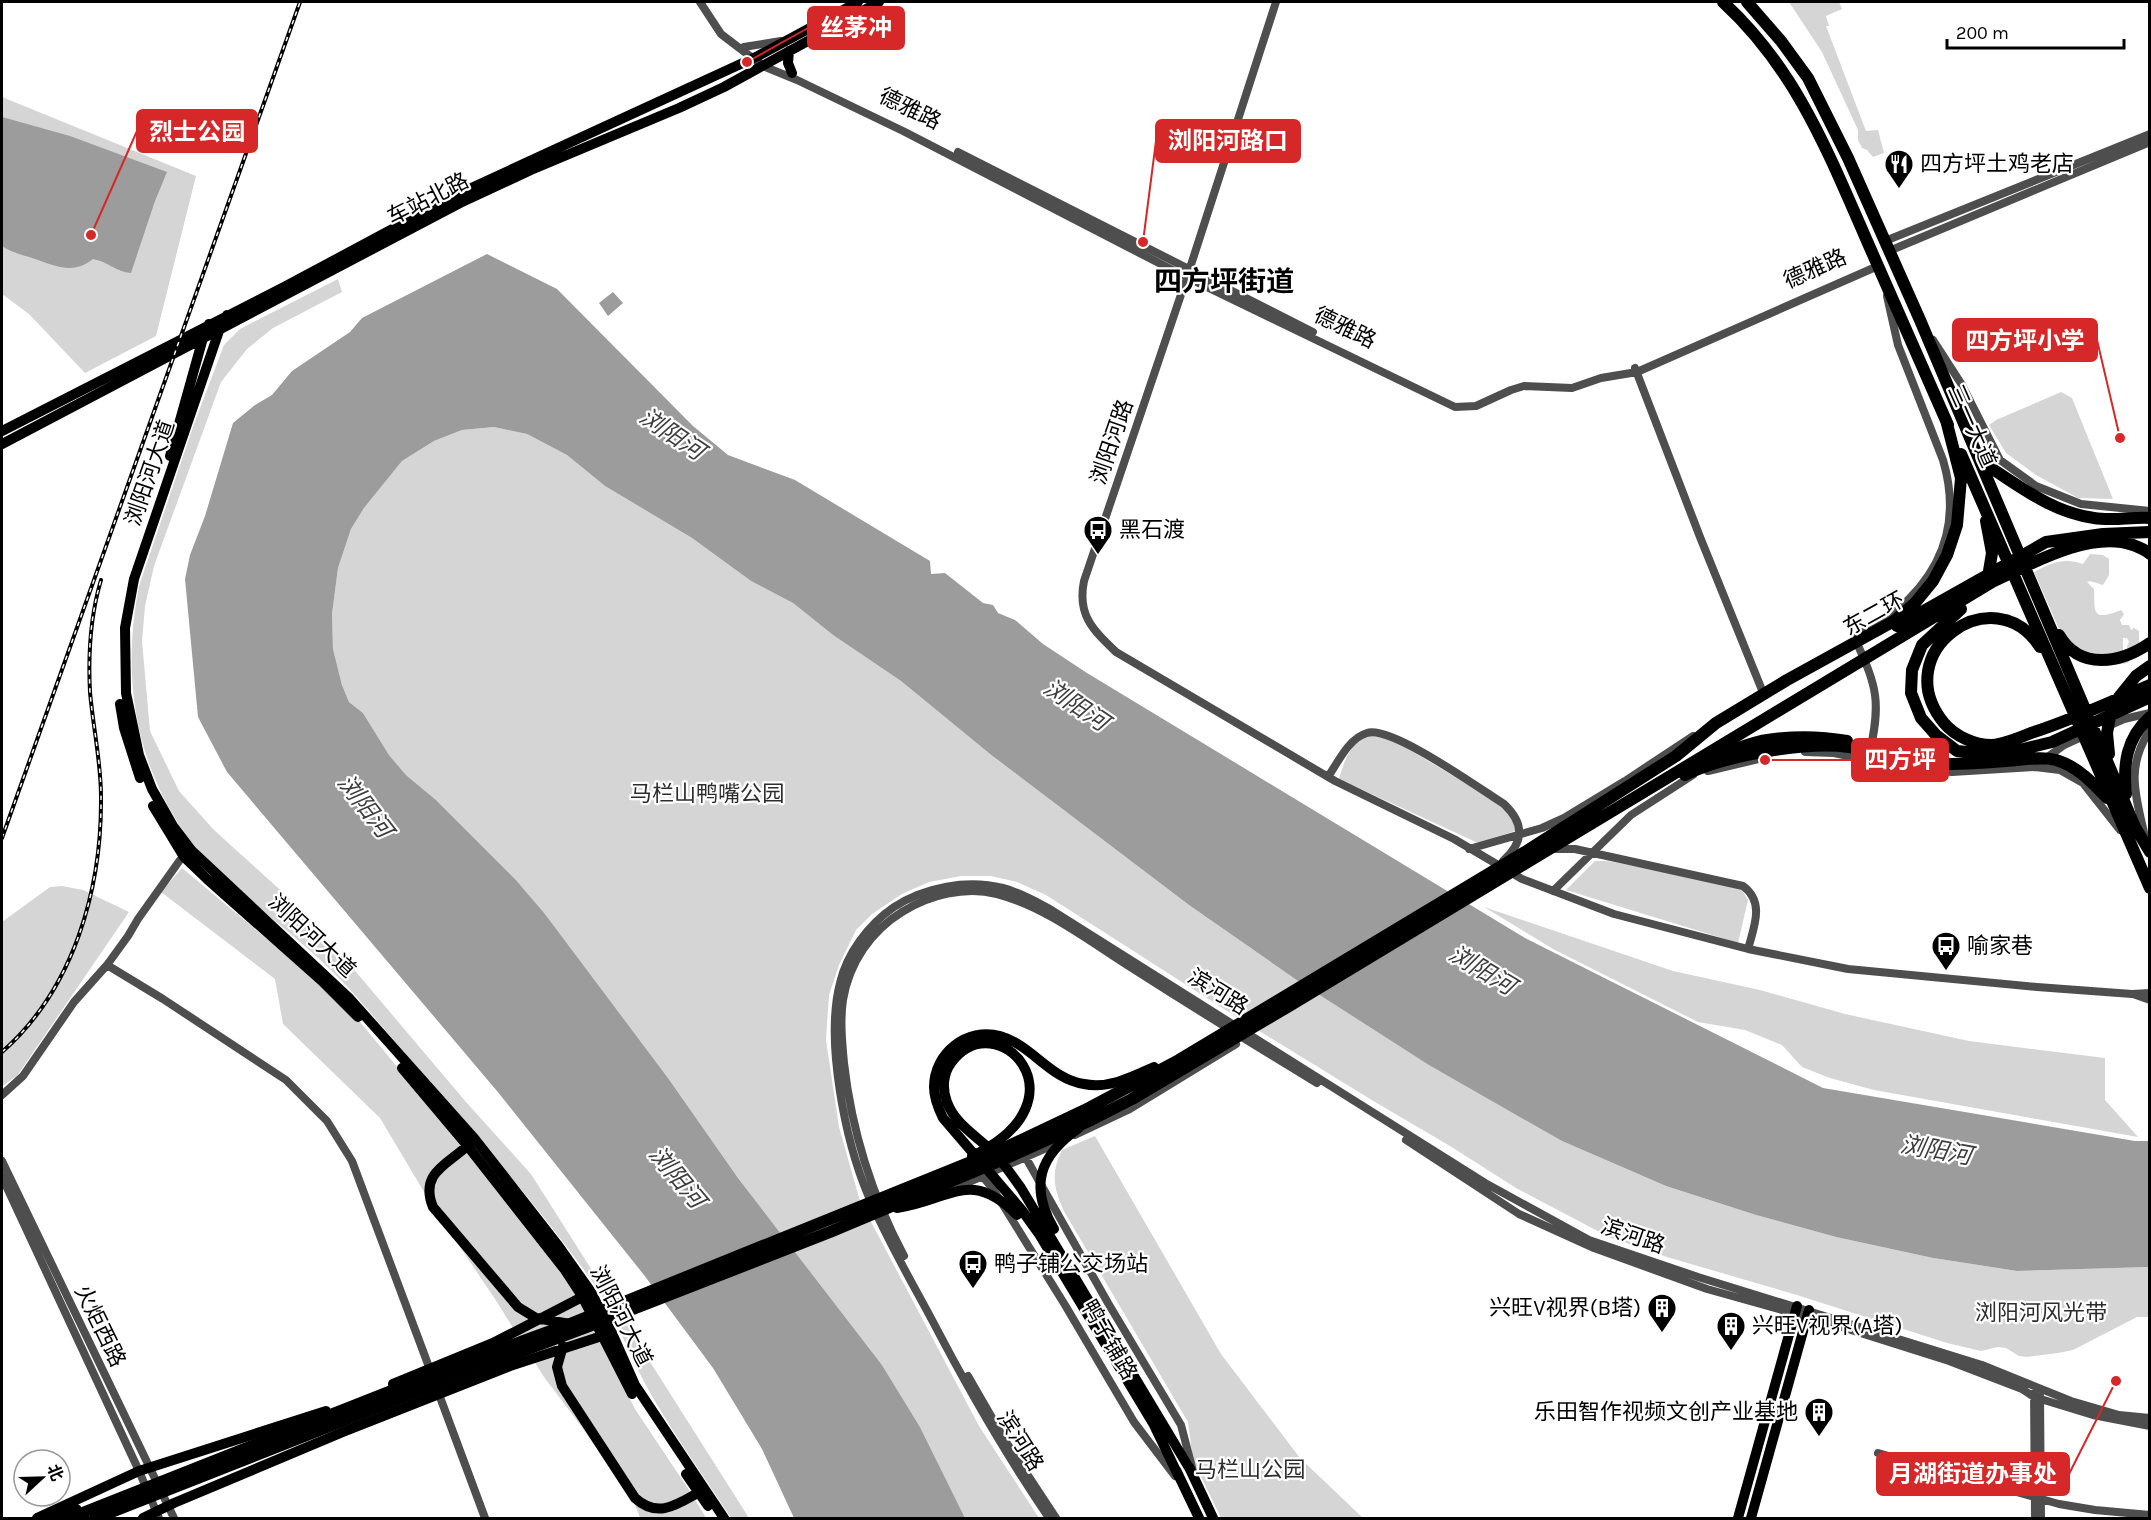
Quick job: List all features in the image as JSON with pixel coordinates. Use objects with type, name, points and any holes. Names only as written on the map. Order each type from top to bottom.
[{"type":"highway","name":"三一大道","points":[[1723,2],[1773,56],[1800,95],[1838,173],[1981,499],[2135,827],[2150,852]]},
{"type":"highway","name":"三一大道","points":[[1749,2],[1808,78],[1848,158],[2040,602],[2062,671],[2113,804],[2150,888]]},
{"type":"highway","points":[[1807,110],[1820,102]]},
{"type":"highway","points":[[1955,403],[1983,463],[2030,495],[2063,511],[2095,518],[2150,518]]},
{"type":"highway","points":[[96,1518],[160,1488],[441,1371],[570,1324],[998,1151],[1053,1126],[1194,1051],[1525,852],[1676,756],[1716,723],[1787,680],[1894,621],[1915,603],[1933,581],[1947,555],[1958,525],[1961,478],[1946,420]]},
{"type":"highway","points":[[1981,499],[1992,553],[1990,576],[1960,610],[1922,645],[1912,670],[1911,693],[1921,717],[1936,735],[1957,751],[1998,755]]},
{"type":"highway","points":[[2103,534],[2150,532]]},
{"type":"highway","points":[[2103,534],[2135,539],[2150,548]]},
{"type":"highway","name":"东二环","points":[[1676,756],[1796,683],[2046,542],[2103,534]]},
{"type":"highway","points":[[70,1518],[160,1488],[587,1328],[881,1211],[1091,1120],[1132,1099],[1242,1034],[1992,582],[2050,555],[2094,542],[2124,542],[2146,550],[2150,554]]},
{"type":"highway","points":[[2040,602],[2065,644],[2077,654],[2097,660],[2118,659],[2136,653],[2150,643]]},
{"type":"highway","points":[[2062,671],[2033,636],[2022,628],[2002,620],[1978,618],[1955,629],[1938,646],[1928,668],[1926,689],[1934,711],[1948,728],[1969,741],[1990,745],[2054,726],[2150,685]]},
{"type":"highway","points":[[2113,776],[2107,747],[2108,723],[2112,711],[2129,684],[2150,666]]},
{"type":"highway","points":[[1690,764],[1760,742],[1794,738],[1827,738],[1935,757],[1998,755],[2052,742],[2150,697]]},
{"type":"highway","points":[[2135,827],[2126,797],[2125,758],[2134,736],[2150,715]]},
{"type":"highway","points":[[1588,826],[1696,769],[1752,755],[1800,747],[1847,747],[1925,764],[2057,760],[2080,772],[2113,804]]},
{"type":"highway","points":[[55,1518],[127,1490],[160,1488]]},
{"type":"highway","points":[[116,1518],[143,1508],[160,1488]]},
{"type":"main road","name":"车站北路","points":[[2,444],[460,203],[531,170],[679,108],[858,2]]},
{"type":"main road","name":"车站北路","points":[[787,46],[879,2]]},
{"type":"main road","points":[[787,46],[788,63],[792,73]]},
{"type":"main road","name":"车站北路","points":[[2,431],[456,195],[760,61]]},
{"type":"main road","name":"浏阳河大道","points":[[188,854],[152,789],[139,755],[126,693],[125,628],[134,579],[219,331],[227,315]]},
{"type":"main road","name":"浏阳河大道","points":[[209,324],[171,452],[128,579],[118,628],[119,697],[135,765],[149,798],[207,879],[322,981],[366,1025],[471,1142],[565,1270],[586,1294],[635,1385],[702,1491],[716,1518]]},
{"type":"main road","points":[[1136,1394],[1039,1234],[943,1118],[935,1099],[935,1075],[948,1049],[961,1041],[981,1034],[1007,1038],[1061,1076],[1082,1084],[1094,1085],[1122,1081],[1194,1051]]},
{"type":"main road","points":[[890,1194],[915,1180],[988,1148],[995,1144],[1016,1125],[1029,1101],[1030,1089],[1025,1067],[1017,1056],[994,1044],[973,1046],[963,1051],[949,1066],[944,1080],[946,1101],[960,1122],[985,1144],[991,1150],[997,1156],[1021,1188],[1136,1394]]},
{"type":"main road","name":"鸭子铺路","points":[[1091,1120],[1075,1131],[1049,1158],[1040,1179],[1039,1192],[1048,1219],[1170,1427],[1213,1518]]},
{"type":"main road","points":[[471,1142],[449,1159],[431,1178],[428,1195],[433,1207],[518,1307],[536,1318],[570,1324]]},
{"type":"main road","points":[[881,1211],[965,1189],[990,1193],[1003,1202],[1018,1216],[1029,1231],[1136,1394],[1191,1471]]},
{"type":"main road","points":[[37,1518],[144,1469],[334,1409],[493,1342],[586,1294]]},
{"type":"main road","points":[[1738,1518],[1796,1311]]},
{"type":"main road","points":[[1751,1518],[1808,1314]]},
{"type":"main road","points":[[587,1328],[562,1347],[557,1367],[562,1386],[635,1498],[642,1504],[657,1510],[668,1508],[702,1491]]},
{"type":"main road","points":[[143,1518],[157,1516],[169,1506],[439,1394],[510,1366],[607,1334]]},
{"type":"main road","name":"鸭子铺路","points":[[1136,1394],[1199,1518]]},
{"type":"main road","name":"浏阳河大道","points":[[702,1491],[724,1518]]},
{"type":"street","name":"德雅路","points":[[702,2],[720,28],[760,61],[792,73],[972,159],[1187,274],[1458,402],[1476,400],[1520,382],[1566,383],[1609,372],[1636,370]]},
{"type":"street","name":"德雅路","points":[[702,2],[717,30],[760,61],[1455,407],[1476,406],[1524,386],[1572,388],[1636,370],[1877,264]]},
{"type":"street","name":"浏阳河路","points":[[1276,2],[1084,581],[1082,605],[1089,625],[1116,652],[1328,777],[1454,839],[1522,879],[1614,914],[1748,950],[1848,969],[2132,994]]},
{"type":"street","points":[[744,47],[787,46]]},
{"type":"street","points":[[1887,246],[2150,134]]},
{"type":"street","points":[[1887,246],[2150,141]]},
{"type":"street","points":[[1469,849],[1542,828],[1564,818],[1625,781],[1762,690],[1895,612],[1916,592],[1931,572],[1950,527],[1948,478],[1898,345],[1886,284]]},
{"type":"street","points":[[1920,320],[1962,385],[2000,460],[2036,486],[2081,504],[2150,511]]},
{"type":"street","points":[[1636,370],[1762,690]]},
{"type":"street","points":[[1854,637],[1870,671],[1875,691],[1875,727],[1868,760]]},
{"type":"street","points":[[2035,767],[2064,744],[2124,719],[2150,715]]},
{"type":"street","points":[[2150,730],[2142,741],[2133,772],[2138,805],[2150,852]]},
{"type":"street","points":[[1328,777],[1358,736],[1369,732],[1389,735],[1410,745],[1504,804],[1515,816],[1520,834],[1513,852],[1492,871]]},
{"type":"street","points":[[1553,891],[1631,815],[1693,775],[1789,751],[1834,753],[1906,768],[1952,772],[2035,767],[2060,770],[2092,791],[2131,845]]},
{"type":"street","points":[[1551,849],[1575,849],[1743,886],[1750,891],[1757,914],[1748,950]]},
{"type":"street","points":[[2,1095],[23,1076],[75,1002],[107,965],[138,919],[188,854]]},
{"type":"street","name":"滨河路","points":[[1049,1518],[975,1402],[881,1211],[860,1150],[848,1098],[841,1027],[843,1000],[848,981],[864,947],[890,920],[911,906],[949,893],[975,891],[995,893],[1016,900],[1059,922],[1485,1184],[1589,1240],[1796,1311],[1982,1365],[2071,1401],[2119,1415],[2150,1419]]},
{"type":"street","points":[[107,965],[286,1080],[327,1121],[352,1161],[485,1518]]},
{"type":"street","points":[[2132,994],[2150,993]]},
{"type":"street","points":[[2132,994],[2150,1000]]},
{"type":"street","points":[[881,1211],[965,1170],[1091,1114],[1148,1084],[1238,1031]]},
{"type":"street","points":[[881,1211],[983,1177],[1128,1110],[1248,1037]]},
{"type":"street","name":"鸭子铺路","points":[[1026,1158],[1108,1303],[1181,1425],[1196,1483]]},
{"type":"street","name":"火炬西路","points":[[2,1161],[144,1469],[157,1516]]},
{"type":"street","name":"火炬西路","points":[[2,1177],[144,1469],[169,1506],[174,1518]]},
{"type":"street","name":"鸭子铺路","points":[[983,1177],[993,1189],[1065,1305],[1134,1422],[1186,1490]]},
{"type":"street","name":"滨河路","points":[[881,1211],[982,1404],[1056,1518]]},
{"type":"street","name":"滨河路","points":[[1808,1314],[1832,1324],[1949,1361],[2022,1389],[2037,1398],[2093,1415],[2150,1426]]},
{"type":"street","points":[[2037,1387],[2038,1498],[2041,1518]]},
{"type":"street","points":[[1878,1453],[2038,1498],[2095,1510],[2150,1515]]},
{"type":"street","points":[[2035,1518],[2038,1498]]},
{"type":"green space","points":[[1789,2],[1839,2],[1842,9],[1826,16],[1829,26],[1826,26],[1866,131],[1878,130],[1884,153],[1873,157],[1862,148],[1858,140],[1858,130],[1822,52]]},
{"type":"green space","points":[[2,97],[196,176],[156,336],[85,373],[29,314],[2,294]]},
{"type":"green space","points":[[338,279],[342,292],[273,328],[247,349],[221,382],[154,566],[145,606],[142,641],[150,731],[179,791],[214,830],[287,896],[337,954],[351,966],[466,1102],[531,1174],[749,1518],[731,1518],[653,1398],[602,1295],[527,1196],[347,986],[222,875],[205,857],[175,818],[160,791],[149,763],[140,735],[132,676],[134,616],[139,586],[194,424],[224,345],[240,329]]},
{"type":"green space","points":[[2061,392],[2072,398],[2113,499],[2078,498],[2036,475],[2006,453],[1989,425]]},
{"type":"green space","name":"马栏山鸭嘴公园","points":[[494,427],[527,434],[567,455],[605,486],[692,538],[751,581],[793,603],[833,635],[901,681],[990,754],[1189,905],[1298,981],[1562,1141],[1666,1186],[1756,1215],[1836,1237],[1933,1258],[2017,1271],[2149,1267],[2149,1317],[2137,1317],[2073,1350],[2027,1357],[2019,1356],[2006,1348],[1998,1347],[1981,1351],[1947,1343],[1609,1237],[1516,1188],[1238,1018],[1046,895],[1017,882],[991,876],[961,876],[929,882],[902,894],[872,914],[856,930],[839,965],[829,995],[826,1040],[839,1127],[860,1201],[979,1426],[1039,1518],[965,1518],[920,1427],[882,1365],[738,1178],[668,1078],[545,914],[516,880],[436,800],[406,775],[389,755],[363,713],[349,702],[333,649],[332,614],[338,568],[351,529],[364,508],[402,461],[434,441],[462,430]]},
{"type":"green space","points":[[2090,554],[2103,555],[2109,559],[2109,575],[2103,585],[2087,582],[2094,589],[2094,604],[2097,613],[2104,615],[2121,610],[2124,614],[2120,620],[2122,625],[2129,625],[2131,630],[2134,628],[2139,631],[2139,643],[2128,651],[2129,642],[2127,638],[2123,638],[2123,651],[2132,658],[2128,663],[2106,666],[2086,663],[2070,654],[2034,572],[2058,562],[2070,561],[2083,564]]},
{"type":"green space","points":[[1370,735],[1395,741],[1502,805],[1514,819],[1515,831],[1478,843],[1339,779],[1349,752]]},
{"type":"green space","points":[[1595,861],[1608,861],[1739,886],[1748,900],[1738,943],[1566,890]]},
{"type":"green space","points":[[182,868],[346,1005],[565,1270],[635,1409],[706,1518],[640,1518],[630,1491],[544,1377],[433,1207],[380,1118],[283,1024],[275,979],[161,892]]},
{"type":"green space","points":[[62,886],[83,890],[129,912],[17,1076],[2,1086],[2,922],[50,887]]},
{"type":"green space","points":[[1484,907],[1673,971],[1760,990],[1845,1014],[1969,1041],[2105,1058],[2105,1100],[2138,1137],[1874,1090],[1830,1078],[1802,1067],[1782,1045],[1745,1030],[1698,1022],[1553,949]]},
{"type":"green space","name":"马栏山公园","points":[[1095,1136],[1221,1354],[1300,1458],[1363,1518],[1221,1518],[1193,1460],[1188,1422],[1065,1213],[1058,1197],[1055,1174],[1062,1150]]},
{"type":"water","points":[[2,117],[70,136],[167,172],[131,273],[93,259],[73,268],[59,267],[15,253],[2,246]]},
{"type":"water","name":"浏阳河","points":[[487,254],[557,289],[693,426],[728,455],[795,480],[930,561],[931,574],[945,573],[983,603],[993,605],[998,613],[1015,620],[1043,644],[1087,673],[1525,938],[1823,1088],[2135,1141],[2149,1141],[2149,1267],[2017,1271],[1933,1258],[1836,1237],[1756,1215],[1666,1186],[1562,1141],[1429,1065],[1298,981],[1189,905],[990,754],[901,681],[833,635],[793,603],[751,581],[692,538],[605,486],[567,455],[527,434],[494,427],[462,430],[434,441],[402,461],[364,508],[351,529],[338,568],[332,614],[333,649],[342,685],[349,702],[363,713],[389,755],[406,775],[436,800],[516,880],[545,914],[668,1078],[738,1178],[882,1365],[920,1427],[965,1518],[794,1518],[762,1449],[713,1368],[644,1275],[497,1091],[227,772],[198,717],[185,579],[190,555],[205,516],[233,423],[272,395],[292,371],[350,332],[362,318]]},
{"type":"water","points":[[613,292],[623,303],[608,316],[599,303]]},
{"type":"railway","points":[[2,838],[300,2]]},
{"type":"railway","points":[[2,1052],[27,1027],[48,998],[65,968],[79,935],[89,901],[96,866],[101,796],[89,664],[92,622],[101,580]]},
{"type":"place","name":"丝茅冲","points":[[747,62]]},
{"type":"place","name":"四方坪土鸡老店","points":[[1899,190]]},
{"type":"place","name":"烈士公园","points":[[91,235]]},
{"type":"place","name":"浏阳河路口","points":[[1143,242]]},
{"type":"place","name":"四方坪小学","points":[[2120,438]]},
{"type":"place","name":"黑石渡","points":[[1098,556]]},
{"type":"place","name":"四方坪","points":[[1765,760]]},
{"type":"place","name":"喻家巷","points":[[1946,972]]},
{"type":"place","name":"鸭子铺公交场站","points":[[973,1290]]},
{"type":"place","name":"兴旺V视界(B塔)","points":[[1662,1334]]},
{"type":"place","name":"兴旺V视界(A塔)","points":[[1731,1352]]},
{"type":"place","name":"月湖街道办事处","points":[[2116,1381]]},
{"type":"place","name":"乐田智作视频文创产业基地","points":[[1819,1438]]},
{"type":"district","name":"四方坪街道","points":[[1224,281]]},
{"type":"park label","name":"浏阳河风光带","points":[[2041,1313]]}]
